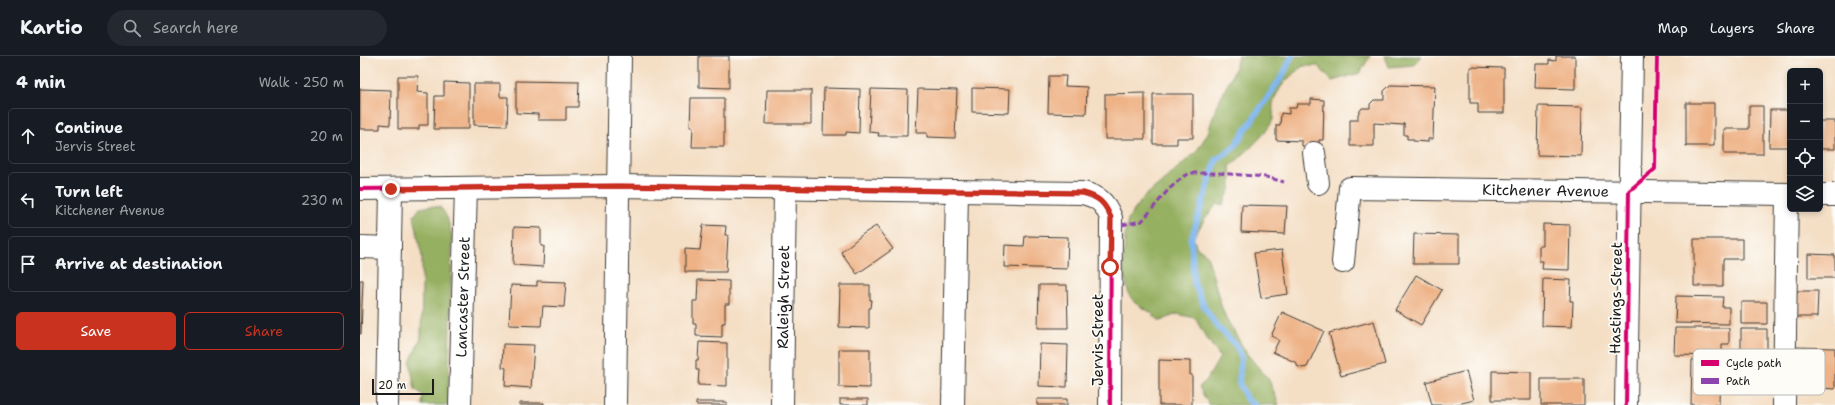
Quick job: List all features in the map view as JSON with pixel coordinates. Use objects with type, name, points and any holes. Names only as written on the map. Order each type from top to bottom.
[{"type":"street","points":[[615,405],[620,56]]},
{"type":"street","name":"Hastings Street","points":[[1626,405],[1632,56]]},
{"type":"street","points":[[1314,153],[1318,183]]},
{"type":"street","points":[[360,189],[618,186],[956,192],[953,405]]},
{"type":"street","name":"Lancaster Street","points":[[460,405],[466,188]]},
{"type":"street","name":"Kitchener Avenue","points":[[1343,262],[1350,188],[1787,194]]},
{"type":"street","points":[[387,405],[391,189]]},
{"type":"street","name":"Raleigh Street","points":[[782,405],[784,189]]},
{"type":"street","name":"Jervis Street","points":[[956,192],[1083,193],[1098,198],[1105,204],[1111,218],[1110,405]]},
{"type":"street","points":[[1823,195],[1835,195]]},
{"type":"street","points":[[1785,349],[1788,212]]},
{"type":"street","points":[[360,247],[390,248]]},
{"type":"street","points":[[1784,395],[1784,405]]},
{"type":"green space","points":[[1238,56],[1370,56],[1360,73],[1332,81],[1318,66],[1303,66],[1289,78],[1281,87],[1275,98],[1273,106],[1273,119],[1271,124],[1254,144],[1230,166],[1231,187],[1223,205],[1217,204],[1193,238],[1197,248],[1207,255],[1226,318],[1247,354],[1269,380],[1279,405],[1209,405],[1199,387],[1206,381],[1220,357],[1195,318],[1177,314],[1160,321],[1150,312],[1135,303],[1129,295],[1123,270],[1125,237],[1128,219],[1143,198],[1196,152],[1208,133],[1216,107],[1235,69]]},
{"type":"green space","points":[[1385,56],[1422,56],[1414,65],[1389,67]]},
{"type":"green space","points":[[431,206],[440,207],[443,211],[449,223],[452,240],[448,405],[422,405],[423,395],[415,389],[410,362],[421,338],[422,257],[414,216],[420,208]]},
{"type":"building","points":[[699,56],[729,56],[729,88],[699,87]]},
{"type":"building","points":[[1556,56],[1575,56],[1575,89],[1535,88],[1536,64],[1549,64],[1549,60],[1556,61]]},
{"type":"building","points":[[1470,67],[1504,68],[1504,113],[1478,113],[1478,103],[1470,103]]},
{"type":"building","points":[[398,76],[418,76],[417,92],[428,93],[428,125],[419,125],[419,129],[398,129]]},
{"type":"building","points":[[1049,76],[1066,76],[1065,86],[1087,87],[1086,114],[1048,113]]},
{"type":"building","points":[[516,81],[579,82],[578,107],[566,107],[566,120],[538,120],[538,114],[516,113]]},
{"type":"building","points":[[444,82],[469,83],[469,129],[434,129],[435,96],[444,96]]},
{"type":"building","points":[[474,84],[500,84],[500,97],[508,97],[507,126],[474,125]]},
{"type":"building","points":[[1390,85],[1435,86],[1433,139],[1428,139],[1428,142],[1407,139],[1407,135],[1404,135],[1404,123],[1403,125],[1374,123],[1374,146],[1350,146],[1350,120],[1358,120],[1358,114],[1362,108],[1370,108],[1370,104],[1374,100],[1384,100],[1384,91]]},
{"type":"building","points":[[824,88],[860,89],[859,133],[846,132],[846,135],[823,135]]},
{"type":"building","points":[[972,88],[1010,89],[1009,113],[972,112]]},
{"type":"building","points":[[360,89],[391,90],[390,125],[380,124],[380,129],[360,129]]},
{"type":"building","points":[[871,89],[908,90],[907,136],[878,136],[879,133],[869,132]]},
{"type":"building","points":[[918,89],[957,90],[955,138],[927,137],[927,133],[916,133]]},
{"type":"building","points":[[767,90],[811,90],[811,124],[766,124]]},
{"type":"building","points":[[1145,93],[1145,139],[1105,139],[1105,94]]},
{"type":"building","points":[[1153,94],[1193,94],[1193,138],[1177,138],[1177,144],[1153,144]]},
{"type":"building","points":[[691,98],[724,98],[724,147],[692,147],[693,127],[690,127]]},
{"type":"building","points":[[1311,99],[1324,100],[1323,140],[1319,140],[1319,146],[1302,146],[1302,141],[1276,140],[1276,125],[1280,125],[1281,113],[1289,114],[1289,108],[1296,108],[1297,104],[1311,104]]},
{"type":"building","points":[[1686,103],[1714,103],[1714,146],[1686,146]]},
{"type":"building","points":[[1538,106],[1582,107],[1581,156],[1537,155]]},
{"type":"building","points":[[1749,106],[1763,106],[1763,154],[1724,154],[1724,129],[1749,129]]},
{"type":"building","points":[[1770,110],[1787,110],[1787,147],[1769,147]]},
{"type":"building","points":[[1823,121],[1835,121],[1835,149],[1823,149]]},
{"type":"building","points":[[1242,205],[1287,206],[1285,234],[1241,232]]},
{"type":"building","points":[[1543,224],[1570,225],[1569,270],[1542,269],[1543,261],[1539,261],[1539,246],[1543,246]]},
{"type":"building","points":[[703,225],[726,226],[725,235],[728,235],[726,272],[685,272],[685,249],[700,250]]},
{"type":"building","points":[[876,226],[893,249],[857,274],[841,252],[863,234]]},
{"type":"building","points":[[514,227],[541,228],[541,246],[544,246],[543,267],[513,265]]},
{"type":"building","points":[[1414,234],[1459,235],[1459,264],[1413,264]]},
{"type":"building","points":[[1025,236],[1068,237],[1067,269],[1004,267],[1005,245],[1024,246]]},
{"type":"building","points":[[1694,239],[1742,239],[1742,259],[1723,259],[1723,286],[1694,286]]},
{"type":"building","points":[[1282,250],[1288,294],[1261,298],[1254,253]]},
{"type":"building","points":[[1808,254],[1835,255],[1835,278],[1808,278]]},
{"type":"building","points":[[1416,275],[1442,290],[1421,325],[1395,310]]},
{"type":"building","points":[[1543,279],[1571,280],[1570,301],[1573,301],[1572,327],[1542,326]]},
{"type":"building","points":[[360,280],[363,280],[361,334],[360,334]]},
{"type":"building","points":[[698,280],[729,281],[729,304],[725,304],[725,323],[722,323],[722,337],[696,336],[696,324],[693,324],[693,301],[697,301]]},
{"type":"building","points":[[537,281],[566,282],[564,307],[543,306],[541,326],[509,325],[511,285],[537,286]]},
{"type":"building","points":[[840,285],[870,285],[870,300],[872,300],[871,308],[869,308],[869,328],[839,327]]},
{"type":"building","points":[[1039,285],[1067,285],[1068,328],[1038,328]]},
{"type":"building","points":[[1794,291],[1818,291],[1817,317],[1793,317]]},
{"type":"building","points":[[1676,296],[1723,297],[1722,307],[1729,307],[1729,324],[1675,323]]},
{"type":"building","points":[[1741,302],[1767,302],[1767,324],[1741,324]]},
{"type":"building","points":[[1282,312],[1324,331],[1307,367],[1302,368],[1297,366],[1297,363],[1273,352],[1279,340],[1271,336]]},
{"type":"building","points":[[1374,321],[1385,364],[1341,376],[1329,333]]},
{"type":"building","points":[[1675,328],[1729,328],[1729,344],[1722,344],[1722,349],[1693,349],[1693,355],[1674,355]]},
{"type":"building","points":[[1741,329],[1767,329],[1767,349],[1741,349]]},
{"type":"building","points":[[699,342],[727,343],[727,386],[698,385],[699,370],[696,370],[696,360],[698,360]]},
{"type":"building","points":[[503,344],[534,345],[531,388],[505,386],[506,368],[502,367]]},
{"type":"building","points":[[1040,344],[1068,345],[1067,387],[1039,386]]},
{"type":"building","points":[[1792,347],[1835,348],[1835,389],[1825,388],[1825,349],[1792,349]]},
{"type":"building","points":[[839,349],[870,349],[870,388],[839,387]]},
{"type":"building","points":[[1159,360],[1190,361],[1190,375],[1192,375],[1192,405],[1159,405]]},
{"type":"building","points":[[1692,360],[1693,395],[1719,395],[1719,405],[1691,405]]},
{"type":"building","points":[[1466,371],[1474,400],[1454,405],[1432,405],[1426,382]]},
{"type":"building","points":[[1492,371],[1531,372],[1531,400],[1492,400]]},
{"type":"building","points":[[1541,379],[1584,379],[1584,405],[1541,405]]},
{"type":"building","points":[[840,399],[868,399],[868,405],[840,405]]},
{"type":"building","points":[[1037,399],[1067,399],[1067,405],[1037,405]]},
{"type":"building","points":[[696,402],[727,402],[727,405],[696,405]]},
{"type":"building","points":[[519,403],[544,403],[544,405],[519,405]]},
{"type":"waterway","points":[[1255,405],[1247,400],[1239,383],[1241,356],[1235,344],[1216,325],[1204,306],[1194,283],[1191,240],[1216,160],[1234,147],[1283,75],[1292,56]]},
{"type":"marked path","points":[[1122,225],[1142,221],[1169,189],[1184,176],[1191,173],[1219,173],[1266,177],[1284,182]]},
{"type":"cycle path","points":[[1626,405],[1629,191],[1655,169],[1657,56]]},
{"type":"cycle path","points":[[360,189],[618,186],[1083,193],[1093,196],[1101,201],[1111,218],[1110,405]]},
{"type":"route","points":[[391,189],[618,186],[1083,193],[1098,198],[1105,204],[1111,218],[1110,267]]}]
